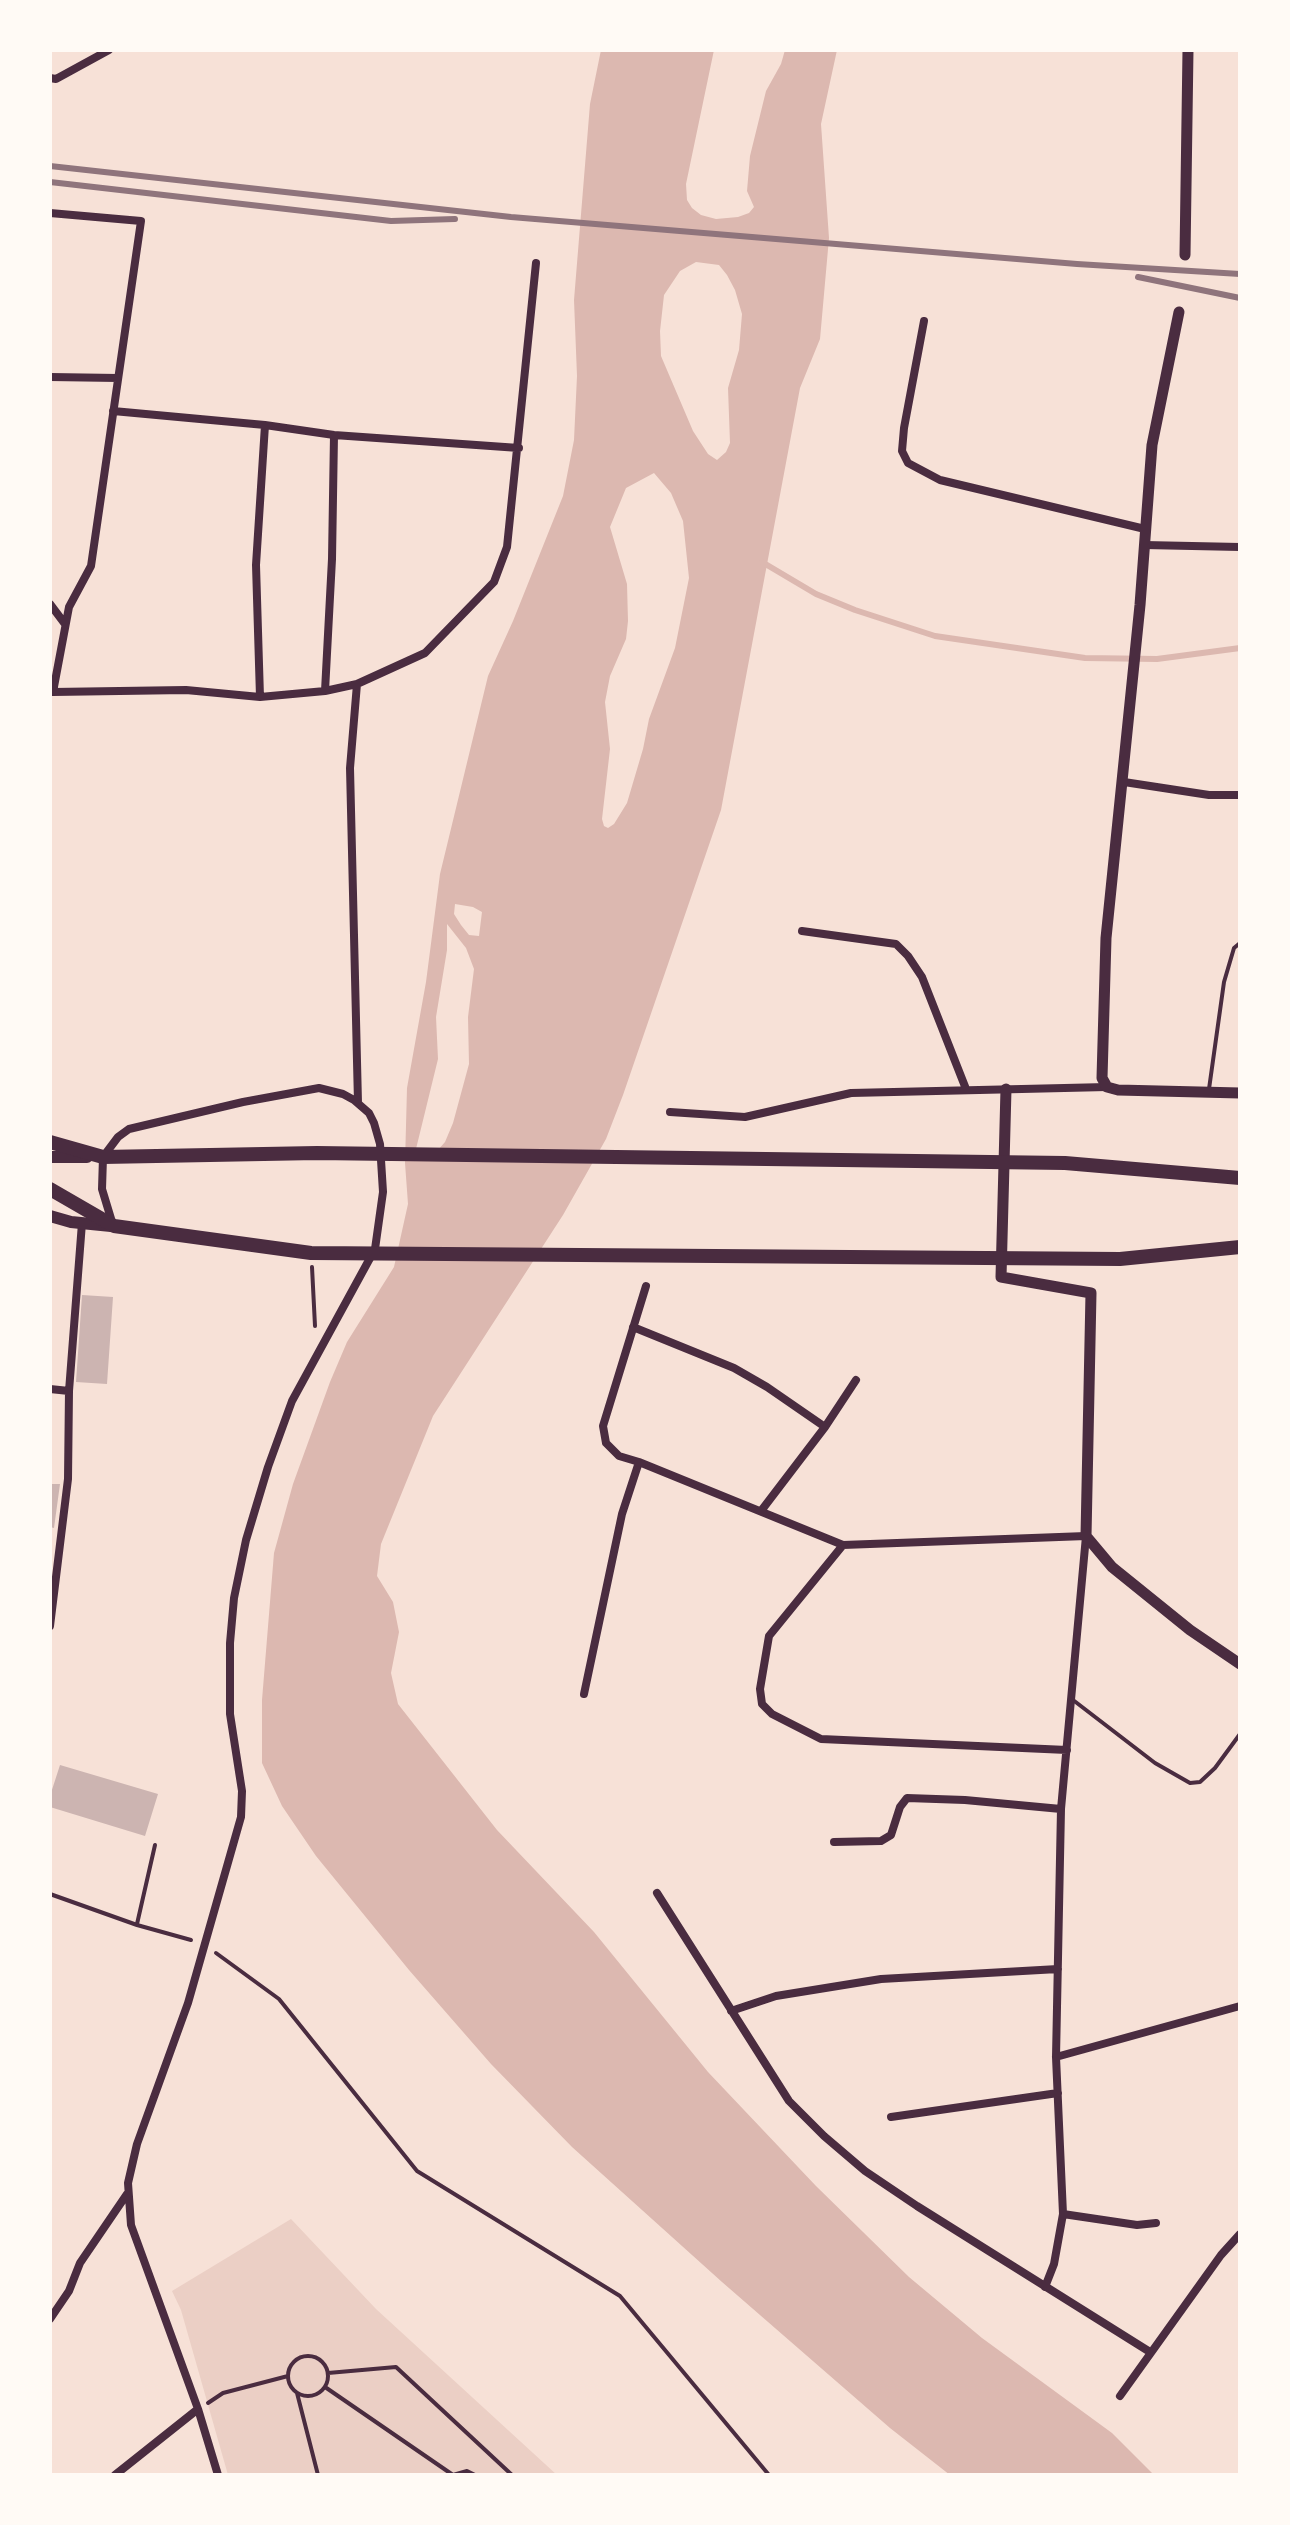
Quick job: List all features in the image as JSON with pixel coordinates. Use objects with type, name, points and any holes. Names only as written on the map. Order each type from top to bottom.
[{"type":"main road","points":[[50,1142],[103,1157]]},
{"type":"main road","points":[[50,1157],[317,1153],[1065,1163],[1240,1178]]},
{"type":"main road","points":[[50,1189],[114,1226]]},
{"type":"main road","points":[[50,1216],[82,1223],[311,1253],[1120,1259],[1240,1247]]},
{"type":"street","points":[[50,78],[56,79],[109,50]]},
{"type":"street","points":[[1185,255],[1188,50]]},
{"type":"street","points":[[50,213],[141,221],[91,566],[69,607],[53,692],[186,690],[260,697],[325,691],[357,684],[425,653],[494,582],[507,547],[536,263]]},
{"type":"street","points":[[1107,1087],[1102,1078],[1106,938],[1124,782],[1152,445],[1179,312]]},
{"type":"street","points":[[924,321],[904,428],[902,451],[908,463],[940,480],[1145,529]]},
{"type":"street","points":[[50,377],[118,378]]},
{"type":"street","points":[[113,411],[265,425],[334,435],[519,448]]},
{"type":"street","points":[[260,697],[256,565],[265,425]]},
{"type":"street","points":[[325,691],[334,435]]},
{"type":"street","points":[[1144,545],[1240,547]]},
{"type":"street","points":[[50,604],[65,624]]},
{"type":"street","points":[[357,684],[350,768],[358,1103]]},
{"type":"street","points":[[1124,782],[1209,795],[1240,795]]},
{"type":"street","points":[[802,931],[896,944],[922,977],[966,1089]]},
{"type":"street","points":[[670,1112],[745,1117],[851,1093],[966,1089],[1107,1087],[1118,1090],[1240,1093]]},
{"type":"street","points":[[114,1226],[102,1189],[103,1157],[118,1137],[129,1129],[319,1088],[343,1094],[369,1113],[380,1144],[383,1192],[378,1232],[369,1264],[292,1401],[246,1540],[234,1598],[230,1714],[242,1791],[241,1817],[169,2060],[129,2173],[127,2193],[131,2225],[198,2409],[218,2475]]},
{"type":"street","points":[[1006,1089],[1001,1277],[1091,1293],[1086,1536],[1061,1809],[1056,2057],[1063,2214],[1054,2264],[1045,2287]]},
{"type":"street","points":[[50,1626],[68,1479],[69,1391],[82,1223]]},
{"type":"street","points":[[646,1286],[603,1426],[606,1443],[619,1456],[843,1545],[1086,1536]]},
{"type":"street","points":[[633,1327],[734,1368],[825,1427]]},
{"type":"street","points":[[761,1511],[825,1427],[856,1380]]},
{"type":"street","points":[[50,1389],[69,1391]]},
{"type":"street","points":[[584,1694],[622,1514],[639,1462]]},
{"type":"street","points":[[1086,1536],[1112,1567],[1190,1630],[1240,1664]]},
{"type":"street","points":[[843,1545],[769,1636],[760,1689],[762,1704],[772,1714],[821,1739],[1067,1750]]},
{"type":"street","points":[[834,1842],[881,1841],[891,1835],[900,1807],[907,1798],[1061,1809]]},
{"type":"street","points":[[657,1893],[789,2101],[824,2136],[865,2171],[1150,2352]]},
{"type":"street","points":[[731,2011],[776,1996],[881,1979],[1058,1969]]},
{"type":"street","points":[[1056,2057],[1240,2006]]},
{"type":"street","points":[[891,2117],[1058,2093]]},
{"type":"street","points":[[50,2319],[69,2291],[80,2263],[127,2193]]},
{"type":"street","points":[[1063,2214],[1137,2225],[1156,2223]]},
{"type":"street","points":[[1120,2396],[1221,2255],[1240,2234]]},
{"type":"street","points":[[115,2475],[198,2409]]},
{"type":"lane","points":[[1209,1091],[1224,982],[1234,948],[1240,943]]},
{"type":"lane","points":[[1071,1699],[1155,1763],[1190,1783],[1200,1782],[1208,1775],[1240,1734]]},
{"type":"path","points":[[311,1253],[317,1353]]},
{"type":"path","points":[[137,1925],[155,1845]]},
{"type":"path","points":[[50,1894],[137,1925],[205,1944],[279,1999],[417,2171],[620,2296],[769,2475]]},
{"type":"path","points":[[297,2393],[312,2396],[325,2387],[328,2373],[320,2359],[304,2356],[291,2365],[288,2376],[291,2387],[297,2393],[318,2475]]},
{"type":"path","points":[[328,2373],[396,2367],[512,2475]]},
{"type":"path","points":[[223,2393],[288,2376]]},
{"type":"path","points":[[325,2387],[453,2475],[467,2471],[475,2475]]},
{"type":"shaded area","points":[[601,50],[714,50],[686,184],[687,200],[701,215],[716,219],[738,217],[749,213],[754,207],[747,191],[750,156],[766,91],[785,50],[837,50],[821,124],[829,238],[820,339],[800,388],[721,810],[623,1095],[606,1139],[563,1215],[433,1416],[381,1544],[377,1576],[393,1602],[399,1632],[391,1673],[398,1704],[497,1830],[594,1932],[708,2072],[816,2186],[909,2277],[982,2338],[1112,2433],[1154,2475],[950,2475],[890,2428],[572,2147],[491,2064],[316,1856],[282,1806],[262,1763],[262,1700],[274,1553],[293,1484],[330,1382],[347,1342],[394,1267],[408,1204],[405,1163],[407,1088],[426,982],[440,874],[488,676],[563,496],[574,440],[577,376],[574,300],[590,104]],"holes":[[[696,262],[719,265],[735,290],[742,314],[739,350],[728,388],[730,443],[717,460],[708,454],[693,431],[661,356],[664,295],[680,271]],[[654,473],[671,493],[683,521],[689,578],[675,648],[649,719],[627,803],[608,828],[602,819],[610,749],[605,702],[610,676],[626,639],[628,621],[627,584],[610,527],[626,488]],[[455,904],[482,912],[479,936],[469,935],[454,914]],[[447,924],[466,948],[474,969],[468,1017],[469,1064],[453,1123],[445,1142],[430,1159],[415,1153],[438,1059],[436,1017],[447,950]]]},
{"type":"shaded area","points":[[291,2219],[376,2309],[557,2475],[228,2475],[181,2310],[172,2291]]},
{"type":"building","points":[[82,1295],[113,1297],[107,1384],[76,1382]]},
{"type":"building","points":[[50,1484],[60,1484],[54,1528],[50,1527]]},
{"type":"building","points":[[60,1765],[158,1794],[145,1836],[50,1807],[50,1796]]},
{"type":"waterway","points":[[762,562],[816,594],[935,636],[1085,658],[1157,659],[1240,648]]},
{"type":"railway","points":[[50,166],[511,217],[1077,264],[1240,274]]},
{"type":"railway","points":[[50,182],[391,221],[455,219]]},
{"type":"railway","points":[[1138,277],[1240,298]]}]
